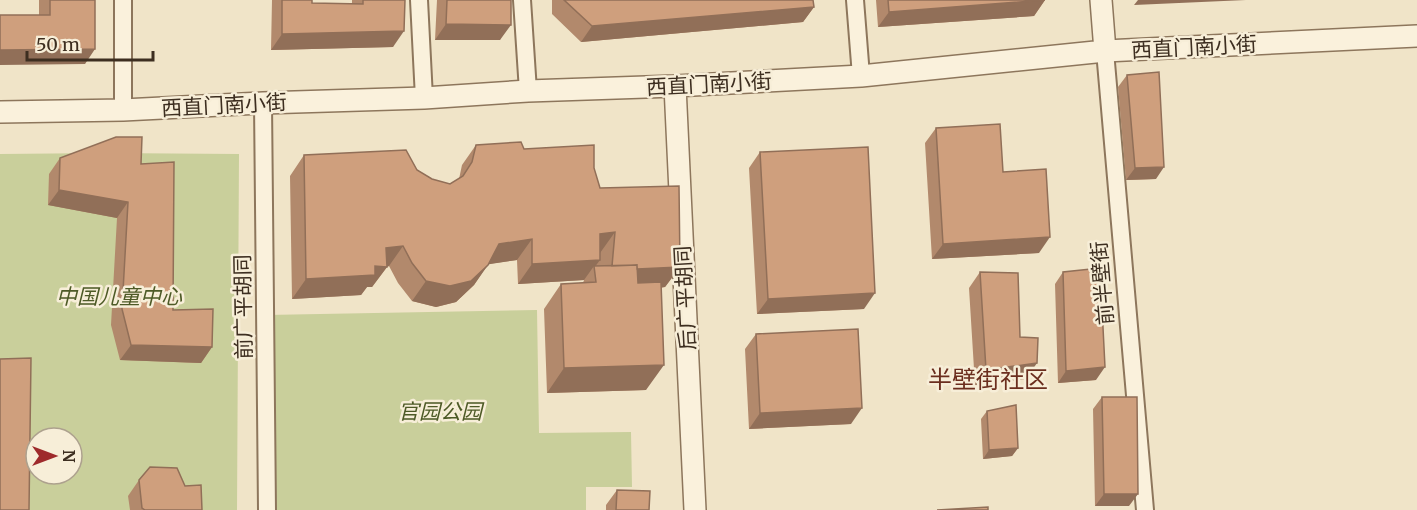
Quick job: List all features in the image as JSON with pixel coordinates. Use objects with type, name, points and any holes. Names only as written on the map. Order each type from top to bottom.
[{"type":"street","points":[[123,0],[123,110]]},
{"type":"street","points":[[419,0],[424,98]]},
{"type":"street","points":[[522,0],[528,91]]},
{"type":"street","points":[[855,0],[861,76]]},
{"type":"street","points":[[1101,0],[1105,51]]},
{"type":"street","name":"西直门南小街","points":[[0,112],[123,110],[675,86],[861,76],[1105,51],[1417,36]]},
{"type":"street","name":"前半壁街","points":[[1105,51],[1145,510]]},
{"type":"street","name":"后广平胡同","points":[[675,86],[695,510]]},
{"type":"street","name":"前广平胡同","points":[[263,103],[267,510]]},
{"type":"green space","name":"中国儿童中心","points":[[0,154],[239,154],[237,510],[0,510]]},
{"type":"green space","name":"官园公园","points":[[537,310],[539,433],[631,432],[632,487],[586,487],[586,510],[270,510],[266,315]]},
{"type":"building","points":[[50,0],[95,0],[95,49],[0,50],[0,15],[50,15]]},
{"type":"building","points":[[282,0],[363,4],[363,0],[405,0],[404,31],[282,34]]},
{"type":"building","points":[[447,0],[511,0],[511,25],[446,24]]},
{"type":"building","points":[[564,0],[813,0],[814,7],[592,26]]},
{"type":"building","points":[[888,0],[1045,0],[889,12]]},
{"type":"building","points":[[1159,72],[1164,167],[1135,168],[1127,75]]},
{"type":"building","points":[[1000,124],[1003,172],[1046,169],[1050,237],[943,244],[936,128]]},
{"type":"building","points":[[116,137],[142,137],[141,164],[174,162],[173,310],[213,309],[212,347],[131,345],[122,309],[128,202],[59,190],[60,158]]},
{"type":"building","points":[[521,142],[524,149],[594,145],[594,168],[600,188],[679,186],[680,267],[637,269],[637,265],[612,266],[615,232],[600,234],[600,260],[532,264],[532,239],[499,244],[488,265],[471,281],[450,286],[426,281],[412,263],[403,246],[386,248],[387,267],[375,266],[375,275],[306,279],[304,155],[406,150],[417,170],[432,179],[450,184],[463,176],[472,162],[476,145]]},
{"type":"building","points":[[868,147],[875,293],[768,299],[760,152]]},
{"type":"building","points":[[637,265],[638,283],[661,282],[664,365],[564,368],[561,284],[596,282],[594,266]]},
{"type":"building","points":[[1100,268],[1105,367],[1066,371],[1063,272]]},
{"type":"building","points":[[980,272],[1018,273],[1020,337],[1038,338],[1037,363],[986,370]]},
{"type":"building","points":[[858,329],[862,408],[760,413],[756,334]]},
{"type":"building","points":[[31,358],[30,426],[24,426],[24,486],[29,486],[29,510],[0,510],[0,359]]},
{"type":"building","points":[[1102,397],[1137,397],[1138,494],[1104,494]]},
{"type":"building","points":[[1016,405],[1018,448],[989,450],[987,411]]},
{"type":"building","points":[[150,467],[177,468],[185,486],[201,485],[202,510],[145,510],[142,508],[139,480]]},
{"type":"building","points":[[617,490],[650,491],[649,510],[616,510]]},
{"type":"building","points":[[988,507],[988,510],[937,510]]},
{"type":"district","name":"半壁街社区","points":[[988,379]]}]
